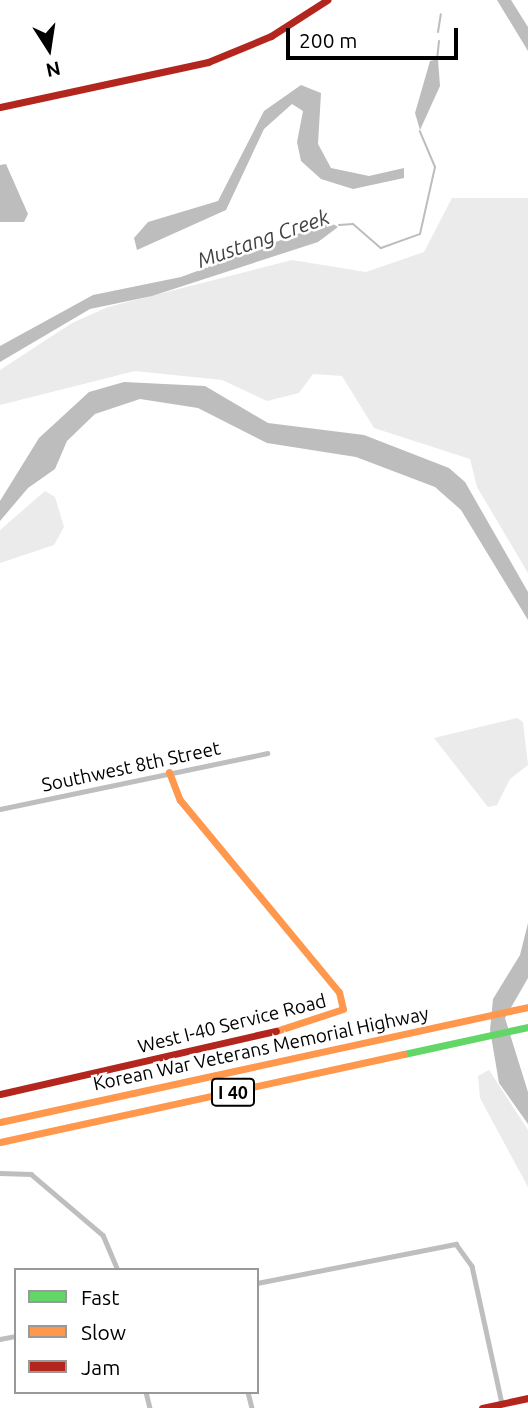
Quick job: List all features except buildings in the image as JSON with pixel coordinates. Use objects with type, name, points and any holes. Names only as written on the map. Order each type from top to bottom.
[{"type":"main road","points":[[0,107],[208,62],[271,36],[327,0]]},
{"type":"main road","name":"West I-40 Service Road","points":[[0,1094],[247,1041],[343,1009],[339,992],[180,800],[169,772]]},
{"type":"main road","name":"Korean War Veterans Memorial Highway","points":[[0,1122],[528,1007]]},
{"type":"main road","name":"Korean War Veterans Memorial Highway","points":[[0,1142],[528,1027]]},
{"type":"main road","points":[[488,1407],[528,1398]]},
{"type":"street","name":"Southwest 8th Street","points":[[0,809],[267,753]]},
{"type":"street","points":[[0,1173],[31,1174],[103,1235],[117,1268]]},
{"type":"street","points":[[259,1283],[434,1244],[462,1248],[502,1404]]},
{"type":"shaded area","points":[[497,0],[511,0],[528,27],[528,51]]},
{"type":"shaded area","points":[[438,59],[440,86],[420,130],[415,113],[430,61]]},
{"type":"shaded area","points":[[301,85],[321,93],[318,144],[331,168],[369,176],[404,168],[404,178],[353,189],[321,179],[301,161],[297,142],[303,111],[292,104],[264,129],[226,210],[137,250],[134,238],[148,222],[218,201],[264,111]]},
{"type":"shaded area","points":[[6,164],[28,214],[24,222],[0,222],[0,165]]},
{"type":"shaded area","points":[[452,198],[528,198],[528,573],[477,487],[470,459],[374,428],[342,376],[313,374],[299,393],[267,401],[222,380],[135,371],[0,405],[0,370],[72,323],[108,307],[292,260],[366,272],[424,252]]},
{"type":"shaded area","points":[[330,222],[338,227],[318,242],[152,296],[90,309],[0,362],[0,346],[93,295],[181,277]]},
{"type":"shaded area","points":[[124,382],[205,386],[268,423],[364,435],[449,468],[465,482],[528,592],[528,620],[461,510],[435,487],[356,457],[267,443],[198,408],[140,399],[95,414],[67,441],[55,469],[28,488],[0,521],[0,501],[39,438],[89,392]]},
{"type":"shaded area","points":[[45,491],[55,497],[64,527],[54,545],[0,563],[0,530]]},
{"type":"shaded area","points":[[517,718],[523,722],[528,765],[510,779],[497,805],[488,807],[434,738]]},
{"type":"shaded area","points":[[528,923],[528,978],[505,1018],[528,1092],[528,1124],[499,1083],[490,1030],[493,999],[520,955]]},
{"type":"shaded area","points":[[489,1070],[528,1130],[528,1187],[480,1098],[478,1076]]},
{"type":"waterway","name":"Mustang Creek","points":[[438,32],[441,14]]},
{"type":"waterway","name":"Mustang Creek","points":[[437,60],[439,41]]},
{"type":"waterway","name":"Mustang Creek","points":[[339,225],[353,224],[381,248],[420,234],[435,167],[420,131]]},
{"type":"traffic: fast","points":[[404,1054],[528,1027]]},
{"type":"traffic: slow","points":[[169,772],[180,800],[339,992],[343,1009],[276,1031]]},
{"type":"traffic: slow","points":[[0,1122],[528,1007]]},
{"type":"traffic: slow","points":[[0,1142],[404,1054]]},
{"type":"traffic: jam","points":[[0,107],[208,62],[271,36],[327,0]]},
{"type":"traffic: jam","points":[[0,1094],[276,1031]]},
{"type":"traffic: jam","points":[[482,1408],[528,1398]]}]
